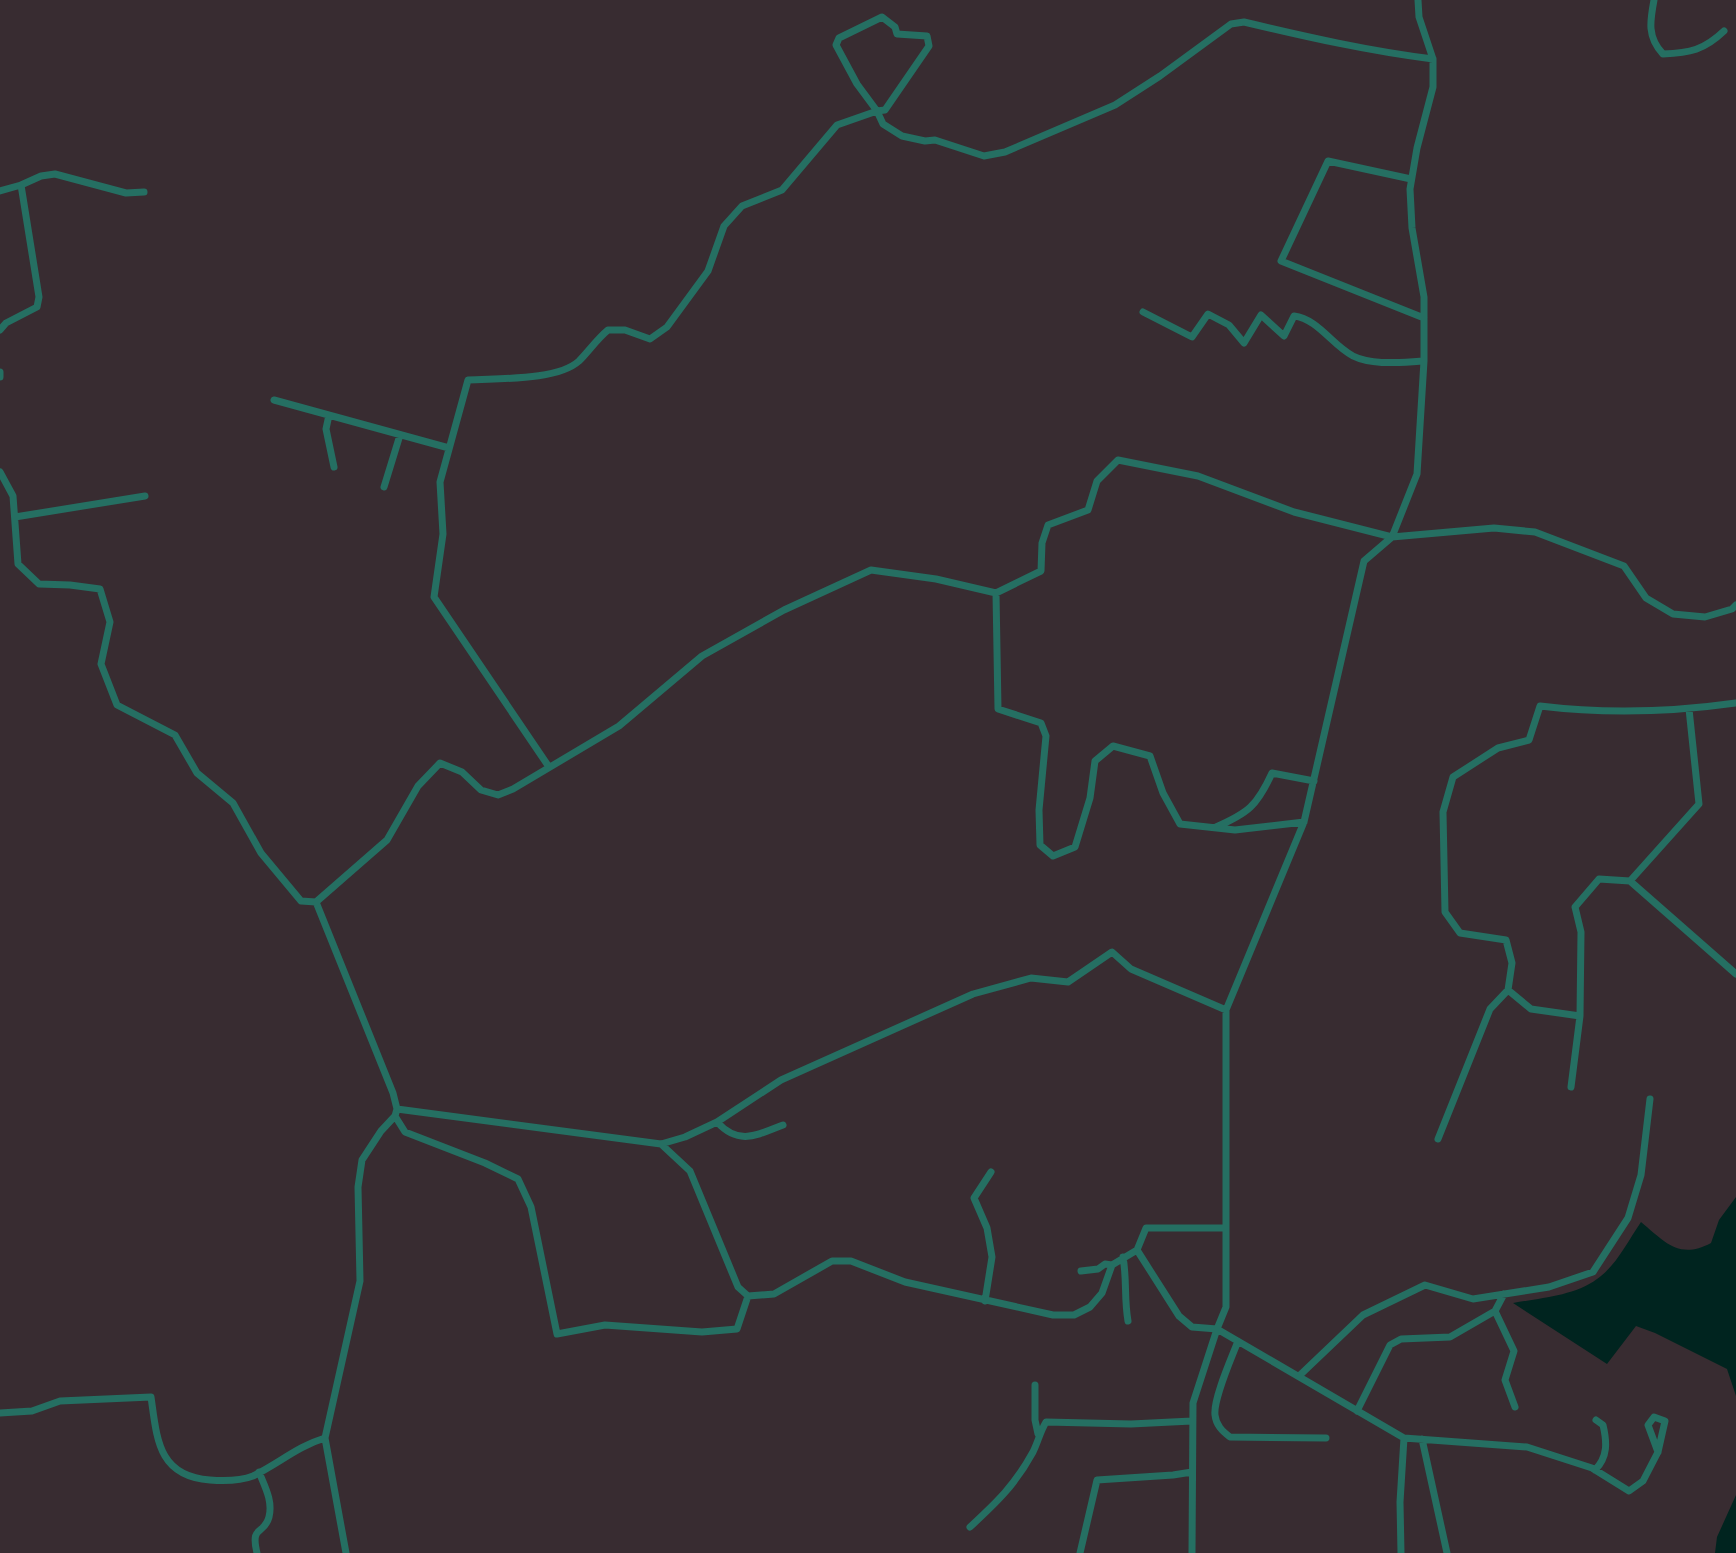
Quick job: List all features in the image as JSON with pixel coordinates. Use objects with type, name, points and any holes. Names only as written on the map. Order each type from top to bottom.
[{"type":"street","points":[[1192,1553],[1193,1403],[1226,1307],[1227,1010],[1304,822],[1364,561],[1392,537],[1418,474],[1424,362],[1424,297],[1412,228],[1410,189],[1417,148],[1433,88],[1433,59],[1419,16],[1418,0]]},
{"type":"street","points":[[1654,0],[1650,23],[1653,43],[1663,54],[1685,53],[1709,45],[1724,31]]},
{"type":"street","points":[[549,767],[434,597],[443,534],[440,482],[468,380],[556,373],[578,362],[594,341],[608,330],[625,330],[650,340],[667,327],[708,271],[724,226],[742,206],[782,190],[837,125],[877,111],[885,110],[929,46],[927,36],[897,34],[895,27],[881,17],[839,38],[836,45],[857,83],[877,111],[883,124],[902,136],[925,141],[935,140],[984,156],[1005,152],[1115,105],[1231,24],[1244,22],[1341,46],[1364,46],[1391,54],[1433,59]]},
{"type":"street","points":[[1412,179],[1328,161],[1281,261],[1424,318]]},
{"type":"street","points":[[0,191],[41,176],[55,174],[126,193],[144,192]]},
{"type":"street","points":[[0,330],[6,323],[37,307],[39,297],[21,185]]},
{"type":"street","points":[[1143,312],[1192,337],[1208,314],[1229,325],[1244,343],[1261,315],[1284,336],[1294,316],[1305,317],[1355,357],[1369,361],[1424,362]]},
{"type":"street","points":[[274,400],[449,448]]},
{"type":"street","points":[[329,415],[326,429],[334,467]]},
{"type":"street","points":[[384,487],[400,435]]},
{"type":"street","points":[[0,472],[13,496],[18,564],[39,584],[100,589],[110,622],[101,664],[117,705],[176,735],[197,773],[233,803],[261,853],[301,901],[316,902],[387,840],[418,786],[440,763],[462,772],[481,790],[498,796],[620,726],[702,656],[784,610],[871,570],[936,579],[996,593],[1041,571],[1042,543],[1048,525],[1088,510],[1097,481],[1118,460],[1198,476],[1294,512],[1392,537],[1494,528],[1535,532],[1624,566],[1646,598],[1673,614],[1705,617],[1732,609],[1736,605]]},
{"type":"street","points":[[15,517],[145,496]]},
{"type":"street","points":[[996,593],[998,709],[1041,723],[1046,736],[1039,810],[1040,845],[1053,856],[1075,847],[1090,798],[1095,761],[1113,746],[1150,756],[1163,793],[1180,824],[1235,830],[1304,822]]},
{"type":"street","points":[[1437,1139],[1490,1009],[1508,990],[1512,963],[1506,940],[1460,933],[1445,912],[1443,812],[1453,777],[1498,748],[1529,740],[1541,706],[1587,712],[1689,709],[1736,703]]},
{"type":"street","points":[[1630,881],[1699,804],[1689,709]]},
{"type":"street","points":[[1215,828],[1242,816],[1262,794],[1272,774],[1314,781]]},
{"type":"street","points":[[1571,1087],[1580,1016],[1581,932],[1575,906],[1599,879],[1630,881],[1736,974]]},
{"type":"street","points":[[316,902],[393,1093],[396,1113],[405,1132],[518,1179],[531,1207],[557,1334],[581,1327],[605,1325],[702,1332],[737,1329],[748,1296]]},
{"type":"street","points":[[396,1113],[661,1144],[685,1137],[717,1122],[780,1080],[973,994],[1031,978],[1068,982],[1112,951],[1131,969],[1227,1010]]},
{"type":"street","points":[[1508,990],[1531,1009],[1580,1016]]},
{"type":"street","points":[[1299,1376],[1363,1315],[1425,1285],[1473,1299],[1549,1287],[1593,1272],[1628,1218],[1641,1175],[1650,1099]]},
{"type":"street","points":[[346,1553],[325,1438],[360,1281],[358,1187],[362,1160],[380,1131],[396,1113]]},
{"type":"street","points":[[717,1122],[726,1132],[749,1138],[783,1125]]},
{"type":"street","points":[[661,1144],[690,1171],[738,1287],[748,1296],[774,1294],[832,1261],[851,1261],[905,1282],[1053,1315],[1074,1315],[1090,1307],[1102,1293],[1112,1265],[1137,1250],[1146,1228],[1226,1228]]},
{"type":"street","points":[[985,1301],[992,1257],[987,1228],[974,1198],[991,1172]]},
{"type":"street","points":[[1137,1250],[1180,1316],[1192,1327],[1217,1329],[1404,1438],[1527,1447],[1595,1470],[1629,1491],[1643,1481],[1658,1452]]},
{"type":"street","points":[[1124,1257],[1127,1279],[1124,1300],[1128,1321]]},
{"type":"street","points":[[1082,1270],[1098,1269],[1105,1264],[1112,1265]]},
{"type":"street","points":[[1357,1411],[1390,1345],[1401,1339],[1450,1337],[1495,1311],[1504,1294]]},
{"type":"street","points":[[1495,1311],[1514,1351],[1505,1380],[1515,1407]]},
{"type":"street","points":[[1238,1341],[1214,1414],[1219,1428],[1230,1437],[1326,1438]]},
{"type":"street","points":[[1035,1385],[1035,1420],[1038,1434]]},
{"type":"street","points":[[0,1413],[32,1412],[60,1401],[151,1397],[158,1444],[170,1465],[181,1474],[195,1479],[222,1481],[249,1478],[307,1444],[325,1438]]},
{"type":"street","points":[[1595,1470],[1602,1462],[1606,1449],[1603,1425],[1596,1420]]},
{"type":"street","points":[[970,1527],[1011,1488],[1035,1449],[1038,1434],[1046,1422],[1130,1424],[1192,1421]]},
{"type":"street","points":[[1401,1553],[1400,1502],[1404,1438]]},
{"type":"street","points":[[1422,1439],[1447,1553]]},
{"type":"street","points":[[257,1553],[254,1539],[268,1518],[270,1502],[259,1472]]},
{"type":"street","points":[[1080,1553],[1097,1479],[1192,1472]]},
{"type":"shaded area","points":[[1736,1197],[1736,1396],[1727,1369],[1655,1333],[1636,1326],[1607,1364],[1513,1303],[1567,1293],[1588,1285],[1604,1274],[1616,1260],[1641,1222],[1665,1242],[1681,1249],[1700,1248],[1711,1243],[1719,1220]]},
{"type":"shaded area","points":[[1736,1495],[1736,1553],[1715,1553],[1717,1537]]}]
